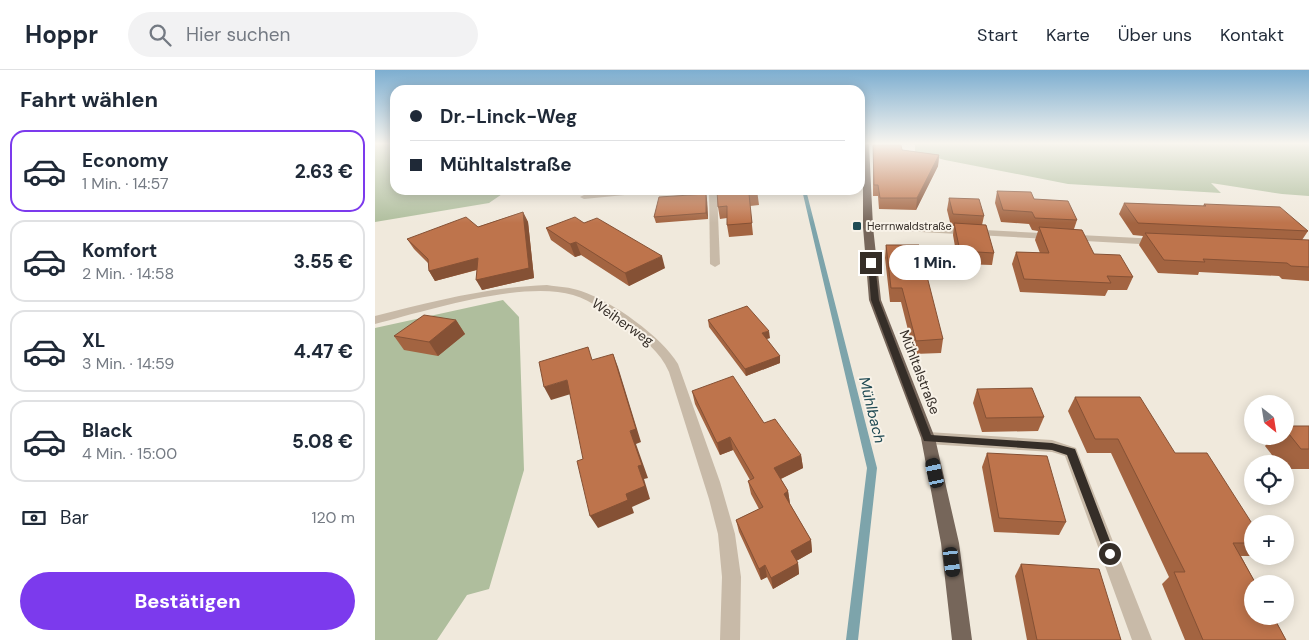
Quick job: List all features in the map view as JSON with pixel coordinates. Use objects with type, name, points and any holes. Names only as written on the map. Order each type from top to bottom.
[{"type":"main road","name":"Mühltalstraße","points":[[867,171],[868,227],[875,300],[928,438],[950,543],[962,640]]},
{"type":"street","points":[[584,197],[604,195]]},
{"type":"street","points":[[713,195],[715,264]]},
{"type":"street","points":[[868,227],[1172,242]]},
{"type":"street","name":"Weiherweg","points":[[375,320],[447,302],[511,290],[544,287],[570,291],[594,300],[654,342],[671,363],[706,464],[725,528],[731,569],[727,621],[730,640]]},
{"type":"street","points":[[928,438],[1052,446],[1071,452],[1142,640]]},
{"type":"green space","points":[[375,171],[390,171],[390,195],[501,195],[489,203],[375,222]]},
{"type":"green space","points":[[999,171],[1309,171],[1309,196],[1282,194],[1211,183],[1221,193],[1068,184]]},
{"type":"green space","points":[[503,300],[519,317],[524,470],[489,589],[467,595],[437,640],[375,640],[375,328]]},
{"type":"building","points":[[874,171],[931,171],[917,198],[880,198],[878,185],[874,185]]},
{"type":"building","points":[[997,191],[1031,192],[1034,199],[1068,201],[1077,220],[1035,218],[1032,212],[1003,210]]},
{"type":"building","points":[[706,195],[706,213],[654,217],[659,197]]},
{"type":"building","points":[[717,195],[749,195],[752,223],[727,225],[727,206],[718,207]]},
{"type":"building","points":[[949,198],[979,199],[984,216],[953,214]]},
{"type":"building","points":[[1124,203],[1280,207],[1308,231],[1138,223]]},
{"type":"building","points":[[523,212],[529,268],[476,280],[478,258],[429,271],[428,259],[407,239],[466,217],[478,227]]},
{"type":"building","points":[[575,217],[584,223],[597,218],[662,256],[625,273],[576,242],[570,244],[546,228]]},
{"type":"building","points":[[954,223],[986,225],[994,253],[960,251]]},
{"type":"building","points":[[1039,227],[1082,230],[1094,254],[1120,255],[1133,277],[1107,276],[1111,283],[1024,279],[1016,252],[1049,253]]},
{"type":"building","points":[[1145,233],[1309,240],[1309,267],[1291,266],[1287,263],[1203,259],[1205,262],[1164,260]]},
{"type":"building","points":[[886,245],[919,245],[943,339],[916,341],[902,288],[891,288]]},
{"type":"building","points":[[747,306],[769,331],[762,333],[780,356],[745,369],[708,320]]},
{"type":"building","points":[[424,315],[456,320],[429,342],[394,336]]},
{"type":"building","points":[[588,347],[592,360],[613,354],[636,429],[630,431],[642,465],[638,466],[645,486],[626,494],[628,500],[590,516],[577,461],[583,459],[567,380],[544,387],[539,362]]},
{"type":"building","points":[[733,376],[764,423],[775,419],[801,455],[774,468],[788,491],[784,494],[811,540],[791,551],[798,563],[771,578],[765,565],[759,569],[736,520],[763,507],[748,481],[754,478],[730,437],[717,443],[692,391]]},
{"type":"building","points":[[1032,388],[1044,417],[986,418],[977,389]]},
{"type":"building","points":[[1075,397],[1140,397],[1175,453],[1207,453],[1247,515],[1244,515],[1244,543],[1233,543],[1251,575],[1244,575],[1244,625],[1278,625],[1286,640],[1203,640],[1174,572],[1185,572],[1118,439],[1095,439]]},
{"type":"building","points":[[1294,426],[1309,426],[1309,449],[1301,449],[1294,440]]},
{"type":"building","points":[[987,453],[1047,456],[1066,522],[999,518]]},
{"type":"building","points":[[1021,564],[1099,569],[1121,640],[1037,640]]},
{"type":"waterway","name":"Mühlbach","points":[[805,195],[872,468],[852,640]]},
{"type":"place","name":"Herrnwaldstraße","points":[[857,226]]},
{"type":"route","points":[[871,263],[875,300],[928,438],[1052,446],[1071,452],[1110,554]]}]
